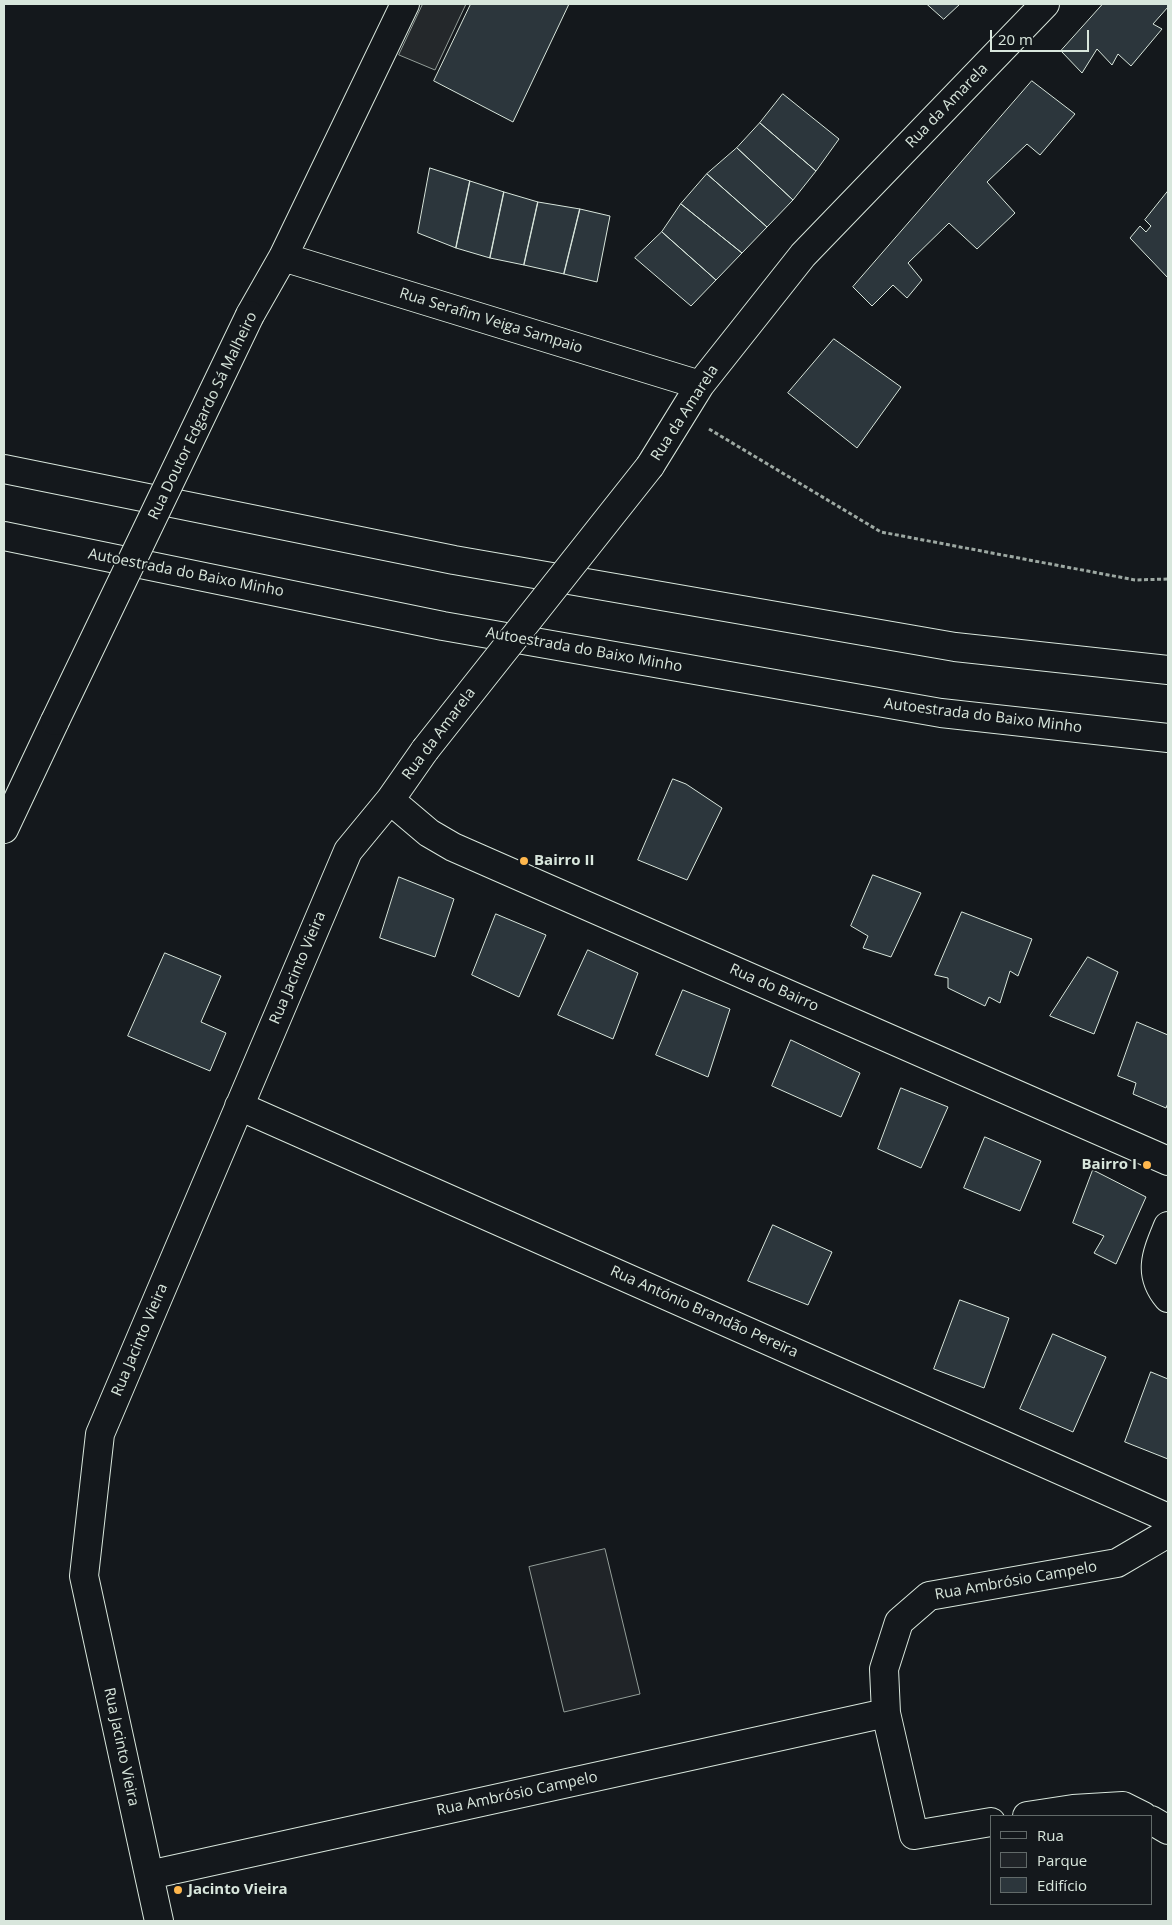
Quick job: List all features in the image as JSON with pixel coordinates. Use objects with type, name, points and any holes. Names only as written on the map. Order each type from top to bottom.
[{"type":"main road","name":"Rua Doutor Edgardo Sá Malheiro","points":[[4,829],[250,315],[283,256],[405,4]]},
{"type":"main road","name":"Rua da Amarela","points":[[390,800],[425,750],[650,466],[700,385],[803,255],[1045,4]]},
{"type":"main road","name":"Rua Serafim Veiga Sampaio","points":[[283,256],[700,385]]},
{"type":"main road","points":[[4,469],[484,565],[955,647],[1168,670]]},
{"type":"main road","name":"Autoestrada do Baixo Minho","points":[[4,536],[443,626],[941,713],[1168,738]]},
{"type":"main road","name":"Rua Jacinto Vieira","points":[[159,1921],[84,1576],[100,1434],[348,851],[390,800]]},
{"type":"main road","name":"Rua do Bairro","points":[[390,800],[429,833],[453,847],[1168,1161]]},
{"type":"main road","name":"Rua António Brandão Pereira","points":[[240,1106],[1168,1518]]},
{"type":"main road","points":[[1168,1226],[1157,1252],[1155,1272],[1159,1287],[1168,1298]]},
{"type":"main road","name":"Rua Ambrósio Campelo","points":[[990,1822],[914,1835],[886,1713],[884,1669],[899,1622],[929,1596],[1117,1563],[1168,1533]]},
{"type":"main road","name":"Rua Ambrósio Campelo","points":[[149,1875],[886,1713]]},
{"type":"main road","points":[[1033,1815],[1072,1809],[1123,1806],[1141,1815]]},
{"type":"main road","points":[[1152,1821],[1168,1830]]},
{"type":"path","points":[[682,413],[881,532],[1134,580],[1168,579]]},
{"type":"green space","points":[[605,1549],[640,1694],[564,1712],[529,1567]]},
{"type":"shaded area","points":[[423,4],[466,4],[435,70],[399,55]]},
{"type":"building","points":[[471,4],[569,4],[513,122],[434,81]]},
{"type":"building","points":[[927,4],[960,4],[944,19]]},
{"type":"building","points":[[1103,4],[1168,4],[1168,7],[1153,24],[1162,29],[1131,66],[1118,54],[1112,65],[1097,49],[1082,73],[1061,51]]},
{"type":"building","points":[[1032,81],[1075,114],[1040,155],[1027,144],[987,182],[1015,213],[977,249],[949,223],[908,263],[922,280],[907,298],[893,285],[872,306],[853,287]]},
{"type":"building","points":[[783,94],[839,139],[816,171],[760,123]]},
{"type":"building","points":[[760,123],[816,171],[793,200],[737,148]]},
{"type":"building","points":[[737,148],[793,200],[767,227],[707,174]]},
{"type":"building","points":[[430,168],[470,181],[456,248],[418,233]]},
{"type":"building","points":[[707,174],[767,227],[742,253],[681,204]]},
{"type":"building","points":[[470,181],[504,192],[490,258],[456,248]]},
{"type":"building","points":[[1168,191],[1168,278],[1130,238],[1140,226],[1146,232],[1151,226],[1145,220]]},
{"type":"building","points":[[504,192],[538,202],[524,265],[490,258]]},
{"type":"building","points":[[538,202],[580,209],[564,274],[524,265]]},
{"type":"building","points":[[681,204],[742,253],[716,280],[662,232]]},
{"type":"building","points":[[580,209],[610,216],[597,282],[564,274]]},
{"type":"building","points":[[662,232],[716,280],[691,306],[635,258]]},
{"type":"building","points":[[834,339],[901,387],[857,448],[788,393]]},
{"type":"building","points":[[673,779],[686,784],[722,808],[687,880],[638,860]]},
{"type":"building","points":[[873,875],[921,893],[891,957],[863,948],[868,936],[851,926]]},
{"type":"building","points":[[399,877],[454,899],[435,957],[380,938]]},
{"type":"building","points":[[962,912],[1032,939],[1018,976],[1010,971],[1000,1003],[989,997],[985,1006],[948,988],[948,978],[935,975]]},
{"type":"building","points":[[496,914],[546,935],[519,997],[472,975]]},
{"type":"building","points":[[588,950],[638,973],[613,1039],[558,1015]]},
{"type":"building","points":[[165,953],[221,976],[201,1022],[226,1033],[210,1071],[128,1036]]},
{"type":"building","points":[[1088,957],[1118,972],[1094,1034],[1050,1016]]},
{"type":"building","points":[[683,990],[730,1009],[708,1077],[656,1055]]},
{"type":"building","points":[[1137,1022],[1168,1035],[1168,1103],[1166,1108],[1133,1094],[1136,1083],[1118,1076]]},
{"type":"building","points":[[791,1040],[860,1073],[841,1117],[772,1086]]},
{"type":"building","points":[[901,1088],[948,1107],[921,1168],[878,1149]]},
{"type":"building","points":[[985,1137],[1041,1161],[1020,1211],[964,1188]]},
{"type":"building","points":[[1093,1170],[1146,1197],[1116,1264],[1094,1253],[1104,1236],[1073,1223]]},
{"type":"building","points":[[773,1225],[832,1252],[808,1305],[748,1281]]},
{"type":"building","points":[[960,1300],[1009,1318],[984,1388],[934,1369]]},
{"type":"building","points":[[1053,1334],[1106,1357],[1073,1432],[1020,1409]]},
{"type":"building","points":[[1151,1372],[1168,1379],[1168,1459],[1125,1442]]},
{"type":"place","name":"Bairro II","points":[[524,861]]},
{"type":"place","name":"Bairro I","points":[[1147,1165]]},
{"type":"place","name":"Jacinto Vieira","points":[[178,1890]]}]
